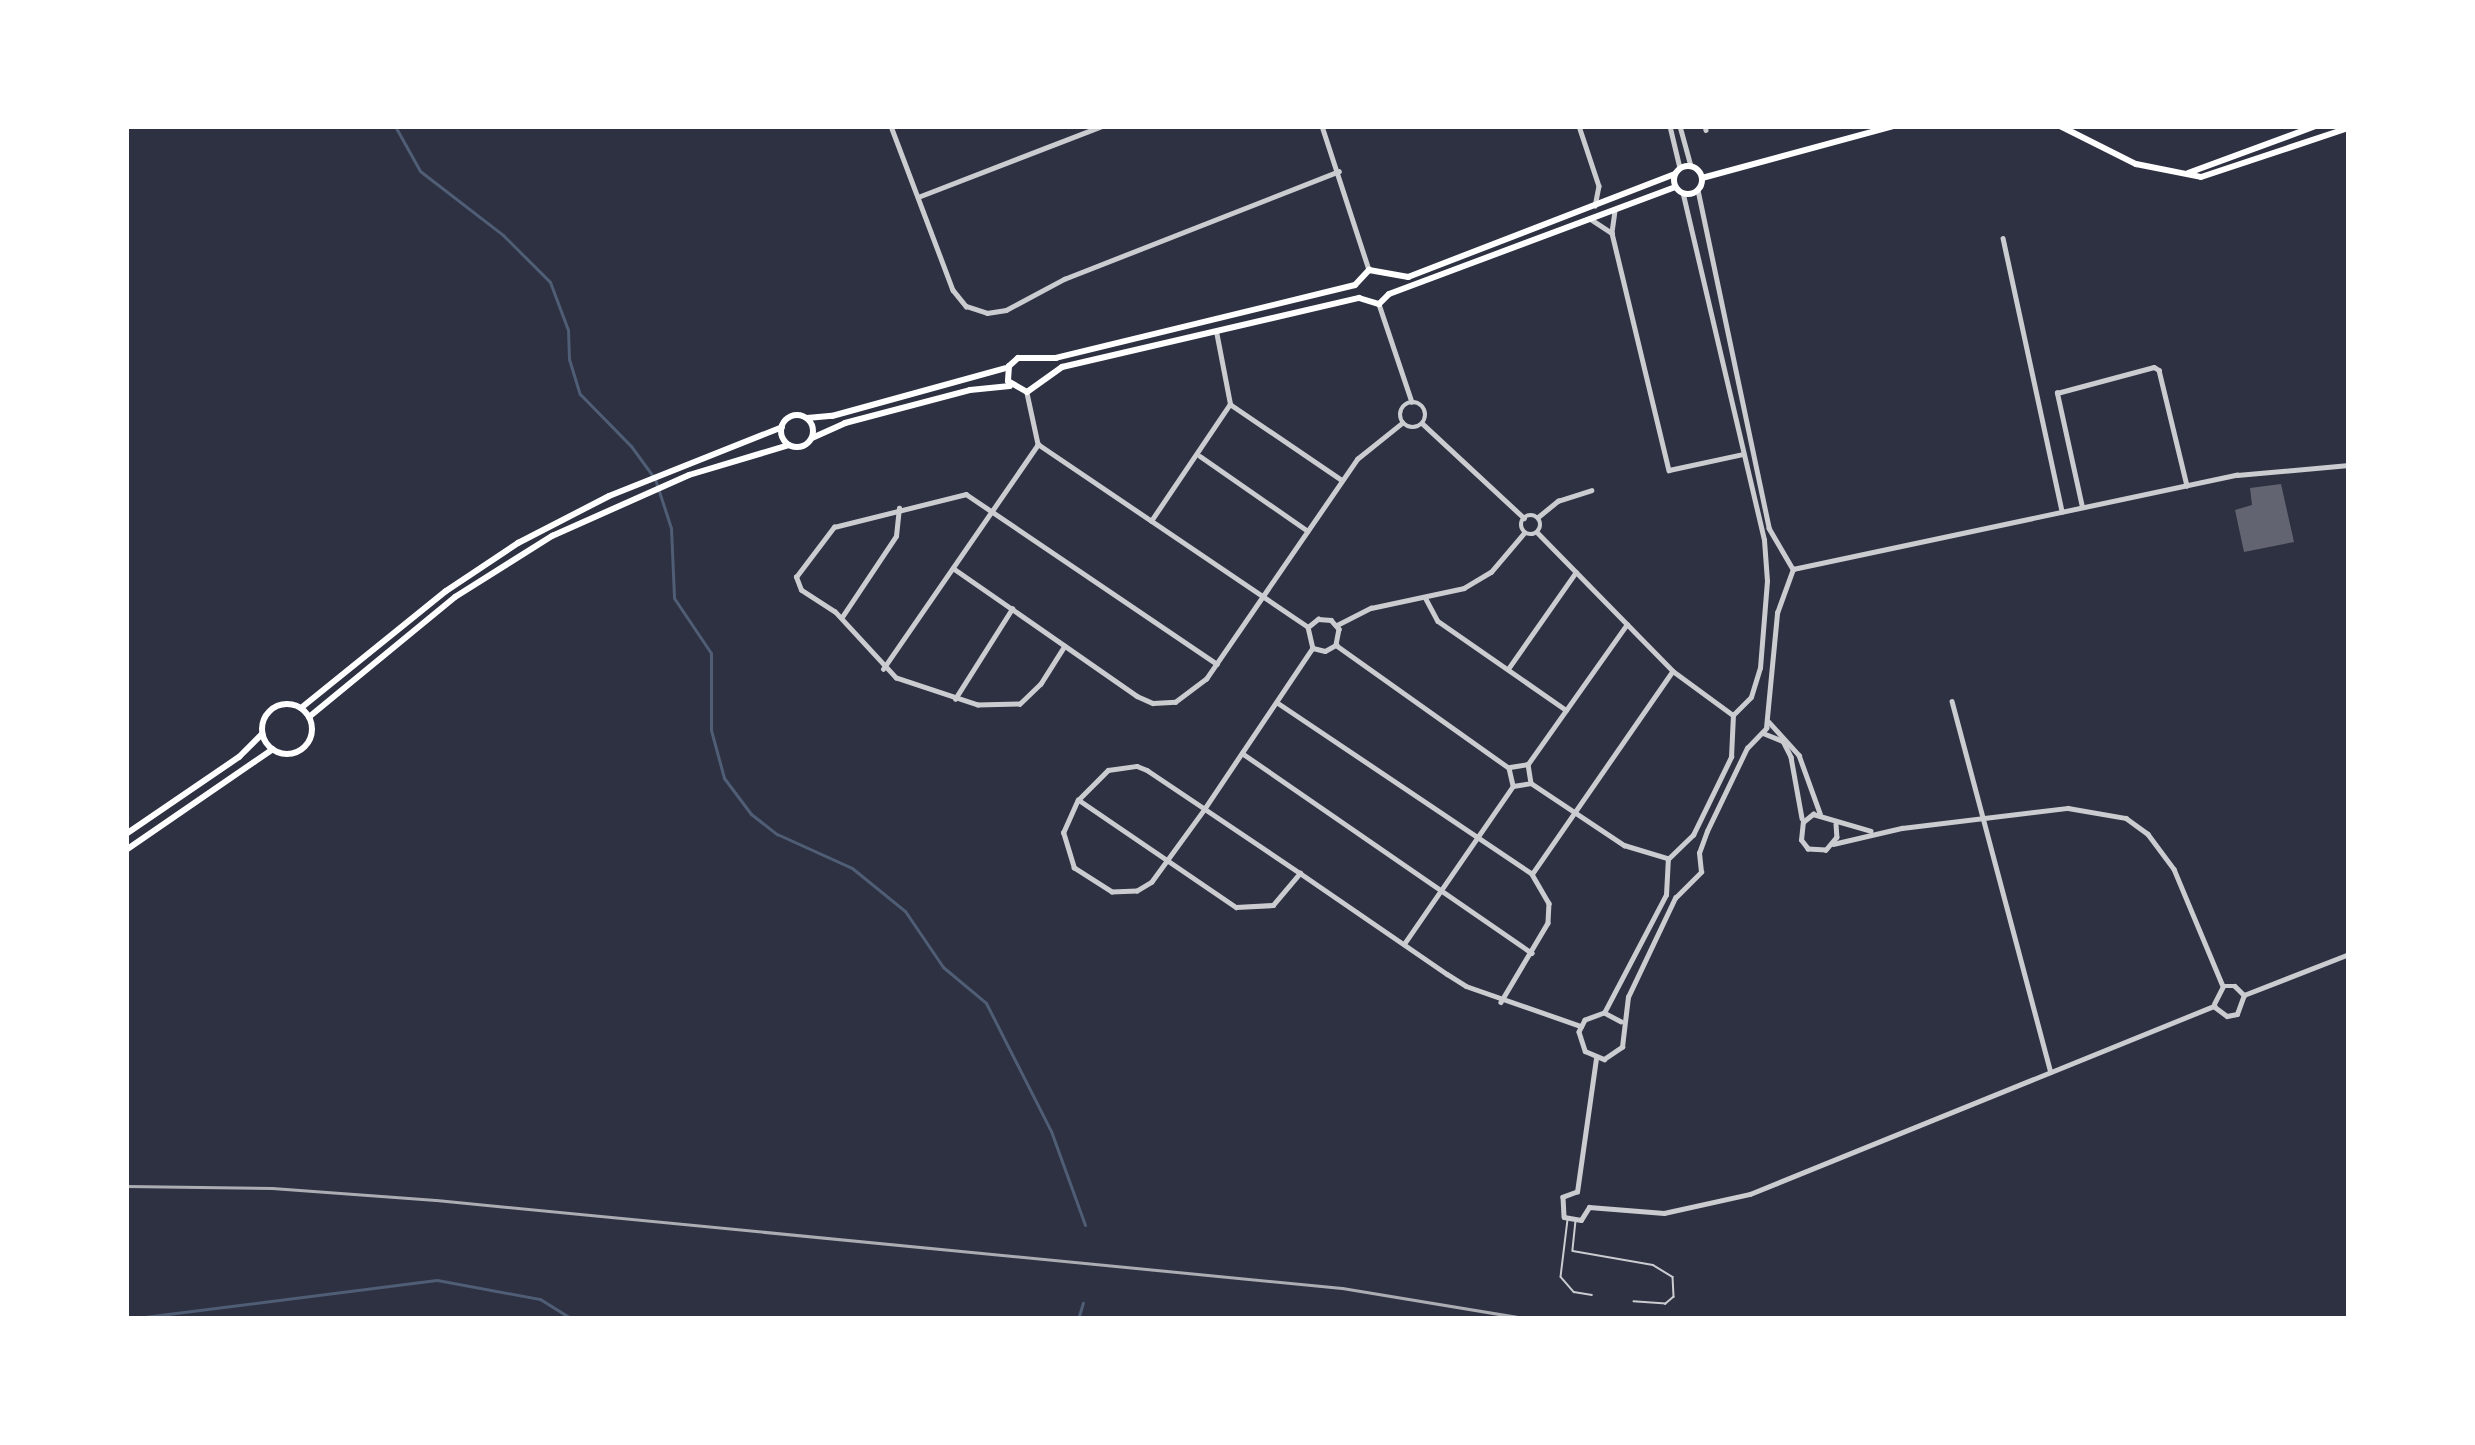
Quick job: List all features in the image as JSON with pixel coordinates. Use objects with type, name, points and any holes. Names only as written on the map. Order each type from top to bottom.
[{"type":"main road","points":[[1702,178],[1894,126]]},
{"type":"main road","points":[[2060,126],[2136,164],[2179,175],[2212,175],[2346,130]]},
{"type":"main road","points":[[2179,175],[2317,126]]},
{"type":"main road","points":[[301,708],[309,717],[311,734],[303,748],[286,754],[273,749],[262,734],[263,720],[273,708],[301,708],[446,591],[574,513],[782,427],[792,416],[832,416],[1009,366],[1018,358],[1035,361],[1355,285],[1369,270],[1408,277],[1691,166],[1702,178]]},
{"type":"main road","points":[[1675,187],[1677,171]]},
{"type":"main road","points":[[1675,187],[1683,194],[1698,190],[1702,178]]},
{"type":"main road","points":[[309,717],[455,597],[580,521],[689,475],[789,445],[799,447],[812,438],[908,406],[988,386],[1027,392],[1071,365],[1359,298],[1379,304],[1389,294],[1675,187]]},
{"type":"main road","points":[[1387,276],[1389,294]]},
{"type":"main road","points":[[1355,285],[1359,298]]},
{"type":"main road","points":[[1035,361],[1042,379]]},
{"type":"main road","points":[[1009,366],[1011,386]]},
{"type":"main road","points":[[807,418],[812,438]]},
{"type":"main road","points":[[782,427],[789,445]]},
{"type":"main road","points":[[126,834],[239,757],[262,734]]},
{"type":"main road","points":[[126,850],[273,749]]},
{"type":"street","points":[[891,126],[958,298],[976,312],[1006,310],[1064,279],[1339,171]]},
{"type":"street","points":[[918,197],[1102,126]]},
{"type":"street","points":[[1322,126],[1369,270]]},
{"type":"street","points":[[1579,126],[1599,186],[1595,206]]},
{"type":"street","points":[[1670,126],[1677,171]]},
{"type":"street","points":[[1680,126],[1691,166]]},
{"type":"street","points":[[1599,186],[1614,198]]},
{"type":"street","points":[[1698,190],[1763,502],[1783,557],[1793,568]]},
{"type":"street","points":[[1683,194],[1766,564],[1760,668],[1747,704],[1733,715]]},
{"type":"street","points":[[1616,208],[1612,233],[1669,470],[1743,454]]},
{"type":"street","points":[[1590,219],[1612,233]]},
{"type":"street","points":[[2003,238],[2062,512]]},
{"type":"street","points":[[1379,304],[1412,402],[1426,411],[1423,424]]},
{"type":"street","points":[[1151,521],[1230,404],[1216,331]]},
{"type":"street","points":[[2083,508],[2057,393],[2154,368],[2159,370],[2187,486]]},
{"type":"street","points":[[1027,392],[1038,444],[1309,627],[1313,647],[1277,703],[1242,752],[1204,809],[1169,860],[1152,881],[1129,893],[1104,891],[1081,875],[1068,859],[1064,833],[1078,800],[1098,776],[1127,764],[1148,770],[1204,809],[1466,986],[1501,1002],[1581,1026],[1604,1012],[1641,947],[1670,874],[1668,859]]},
{"type":"street","points":[[1402,423],[1402,408],[1412,402]]},
{"type":"street","points":[[1230,404],[1342,480]]},
{"type":"street","points":[[1402,423],[1412,428],[1423,424]]},
{"type":"street","points":[[953,568],[1153,703],[1175,702],[1191,694],[1217,664],[1365,450],[1402,423]]},
{"type":"street","points":[[1423,424],[1524,518],[1538,518],[1565,497],[1591,490]]},
{"type":"street","points":[[883,669],[1038,444]]},
{"type":"street","points":[[1198,454],[1308,531]]},
{"type":"street","points":[[1793,568],[2187,486],[2302,466],[2349,465]]},
{"type":"street","points":[[1065,646],[1041,684],[1020,704],[1005,708],[919,690],[883,669],[841,618],[801,590],[797,571],[834,527],[957,494],[992,511],[1217,664]]},
{"type":"street","points":[[841,618],[896,536],[899,508]]},
{"type":"street","points":[[1524,518],[1524,533]]},
{"type":"street","points":[[1538,518],[1538,532],[1673,671],[1733,715],[1736,734],[1731,758],[1685,846],[1668,859]]},
{"type":"street","points":[[1337,626],[1371,608],[1478,582],[1524,533],[1538,532]]},
{"type":"street","points":[[1766,564],[1783,557]]},
{"type":"street","points":[[1793,568],[1785,584],[1764,712],[1799,754],[1820,813],[1836,824],[1877,832]]},
{"type":"street","points":[[1508,669],[1576,572]]},
{"type":"street","points":[[1767,581],[1785,584]]},
{"type":"street","points":[[1425,597],[1438,621],[1566,710]]},
{"type":"street","points":[[955,699],[1012,609]]},
{"type":"street","points":[[1309,627],[1322,618],[1337,626]]},
{"type":"street","points":[[1509,767],[1528,764],[1627,624]]},
{"type":"street","points":[[1336,645],[1337,626]]},
{"type":"street","points":[[1313,647],[1325,651],[1336,645]]},
{"type":"street","points":[[1336,645],[1509,767],[1513,786]]},
{"type":"street","points":[[1532,874],[1673,671]]},
{"type":"street","points":[[1952,701],[2050,1072]]},
{"type":"street","points":[[1277,703],[1532,874],[1550,914],[1501,1002]]},
{"type":"street","points":[[1747,704],[1764,712]]},
{"type":"street","points":[[1581,1026],[1581,1046],[1596,1058],[1611,1057],[1622,1047],[1621,1022],[1675,898],[1701,872],[1699,853],[1767,721]]},
{"type":"street","points":[[1763,733],[1783,741],[1791,757],[1801,840],[1808,849],[1820,852],[1877,832],[1983,817],[2068,808],[2126,818],[2148,834],[2174,869],[2223,986]]},
{"type":"street","points":[[1736,734],[1754,739]]},
{"type":"street","points":[[1242,752],[1532,953]]},
{"type":"street","points":[[1528,764],[1532,783],[1574,812],[1624,845],[1668,859]]},
{"type":"street","points":[[1404,944],[1513,786],[1532,783]]},
{"type":"street","points":[[1078,800],[1245,910],[1273,904],[1300,873]]},
{"type":"street","points":[[1802,822],[1820,813]]},
{"type":"street","points":[[1833,844],[1836,824]]},
{"type":"street","points":[[1685,846],[1699,853]]},
{"type":"street","points":[[1670,874],[1689,881]]},
{"type":"street","points":[[2244,994],[2349,954]]},
{"type":"street","points":[[2214,1006],[2214,996],[2223,986],[2235,986],[2244,994]]},
{"type":"street","points":[[2214,1006],[2232,1016],[2242,1010],[2244,994]]},
{"type":"street","points":[[1577,1192],[1560,1203],[1572,1221],[1589,1207],[1664,1213],[1750,1194],[2214,1006]]},
{"type":"street","points":[[1604,1012],[1621,1022]]},
{"type":"street","points":[[1589,1207],[1577,1192],[1596,1058]]},
{"type":"lane","points":[[1572,1221],[1561,1277],[1574,1292],[1592,1295]]},
{"type":"lane","points":[[1572,1221],[1574,1251],[1653,1265],[1673,1277],[1674,1297],[1666,1304],[1634,1303]]},
{"type":"building","points":[[2281,484],[2294,542],[2244,552],[2235,510],[2252,505],[2250,488]]},
{"type":"waterway","points":[[395,126],[420,171],[503,235],[550,282],[568,330],[569,359],[580,394],[631,446],[655,479],[671,528],[674,598],[711,653],[711,730],[724,778],[751,814],[777,834],[852,868],[905,911],[943,967],[986,1003],[1051,1131],[1085,1225]]},
{"type":"waterway","points":[[128,1319],[437,1280],[540,1299],[572,1319]]},
{"type":"waterway","points":[[1078,1319],[1083,1303]]},
{"type":"railway","points":[[126,1186],[272,1188],[436,1200],[1342,1288],[1530,1319]]}]
